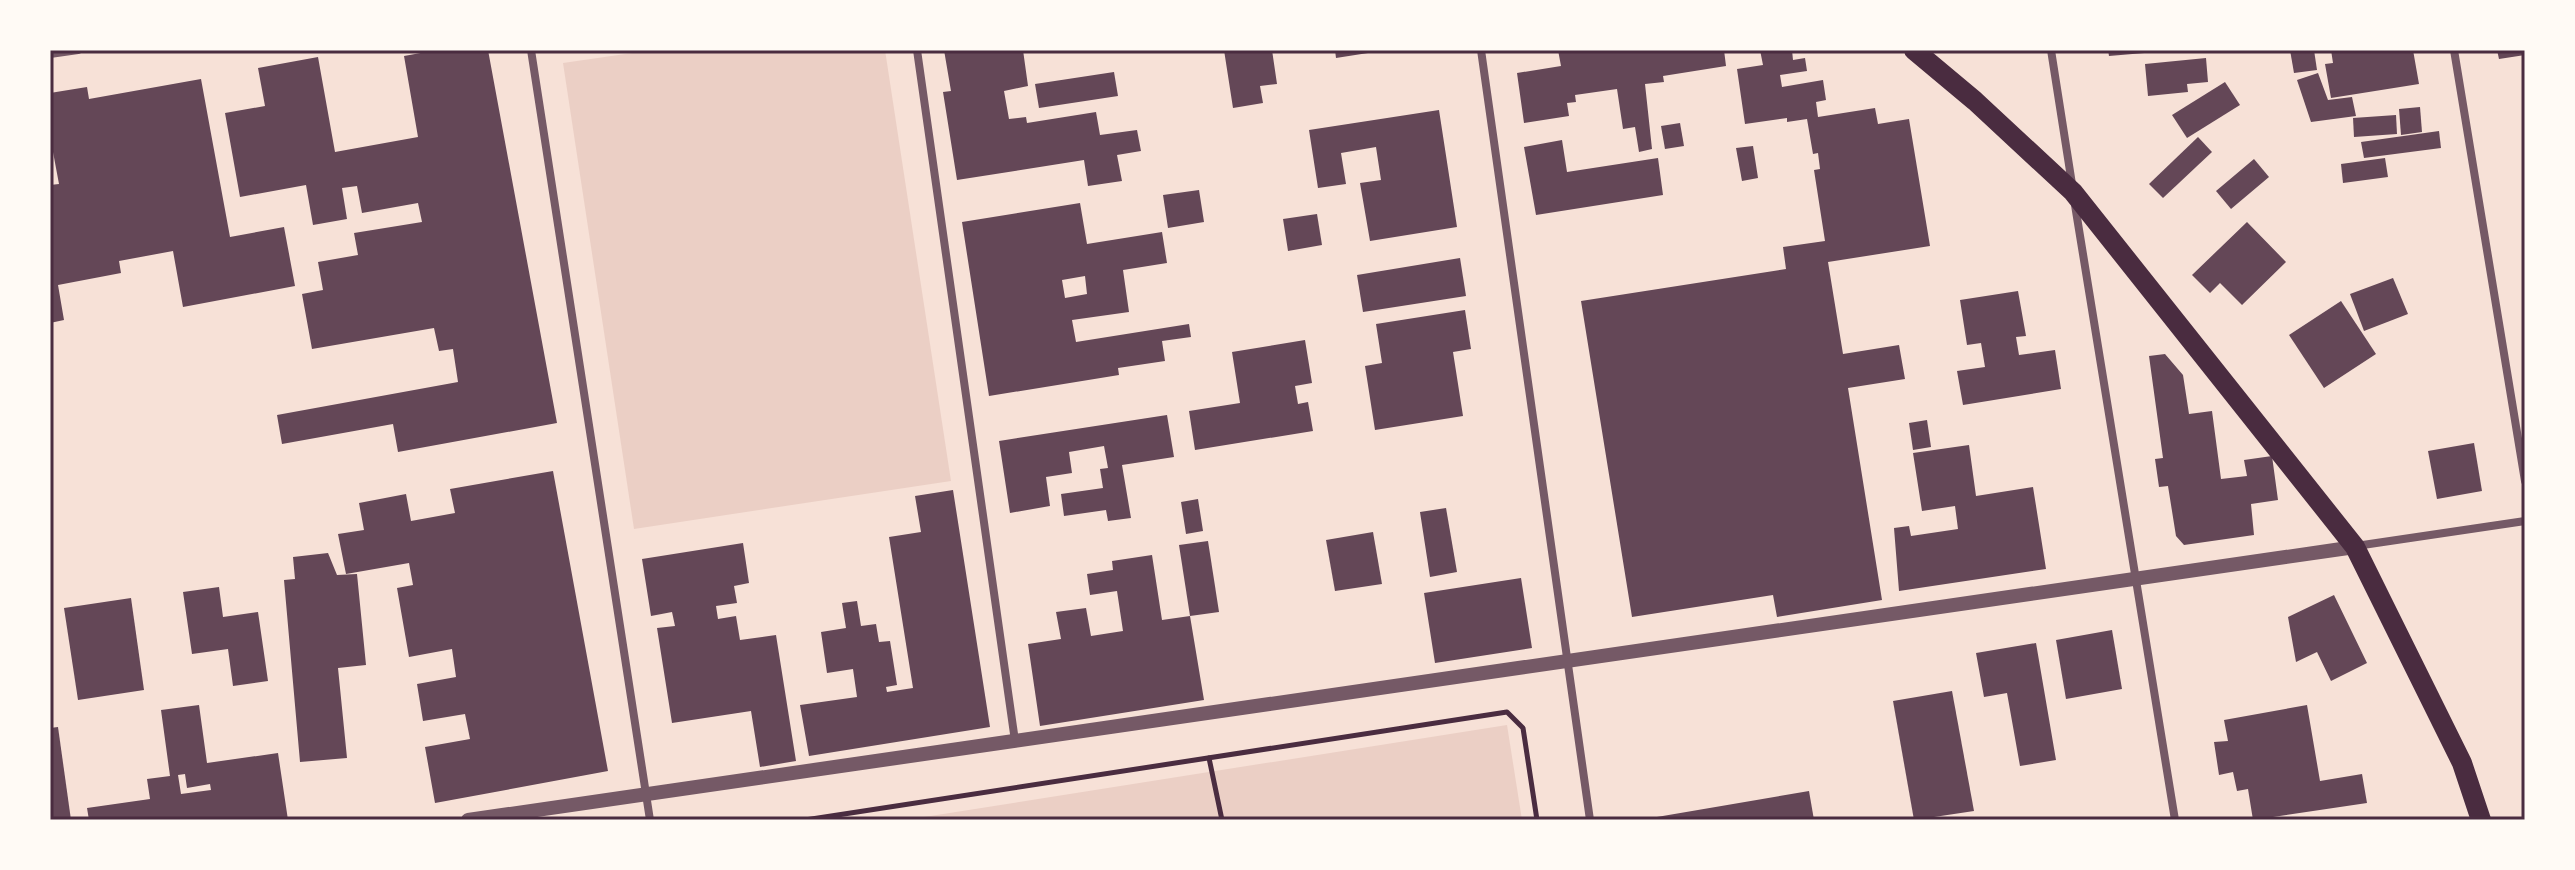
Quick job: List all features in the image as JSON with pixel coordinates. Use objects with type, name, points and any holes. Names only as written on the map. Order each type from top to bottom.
[{"type":"main road","points":[[1914,50],[1975,101],[2073,192],[2355,547],[2462,763],[2481,820]]},
{"type":"street","points":[[50,54],[78,50]]},
{"type":"street","points":[[531,50],[650,820]]},
{"type":"street","points":[[917,50],[1015,741]]},
{"type":"street","points":[[1481,50],[1590,820]]},
{"type":"street","points":[[2051,50],[2175,820]]},
{"type":"street","points":[[2454,50],[2525,481]]},
{"type":"street","points":[[468,820],[2525,521]]},
{"type":"path","points":[[805,820],[1507,712],[1523,728],[1537,820]]},
{"type":"path","points":[[1209,758],[1222,820]]},
{"type":"shaded area","points":[[653,50],[885,50],[951,481],[634,529],[563,63]]},
{"type":"shaded area","points":[[1507,725],[1522,820],[905,820]]},
{"type":"building","points":[[437,50],[488,50],[557,423],[398,452],[393,424],[282,444],[277,415],[458,382],[453,349],[439,351],[434,328],[312,349],[302,294],[323,290],[318,262],[358,255],[354,233],[422,222],[418,203],[362,213],[357,186],[342,188],[347,219],[313,225],[306,185],[240,197],[225,113],[265,106],[258,68],[318,57],[335,152],[418,137],[404,56]]},
{"type":"building","points":[[944,50],[1023,50],[1028,86],[1004,91],[1009,119],[1026,117],[1027,123],[1096,112],[1100,135],[1137,130],[1141,151],[1117,155],[1122,181],[1088,186],[1084,160],[957,180],[943,92],[951,91]]},
{"type":"building","points":[[1224,50],[1272,50],[1277,84],[1260,86],[1263,103],[1233,108]]},
{"type":"building","points":[[1335,50],[1367,50],[1368,53],[1336,58]]},
{"type":"building","points":[[1558,50],[1724,50],[1726,66],[1663,76],[1664,82],[1645,84],[1652,149],[1639,152],[1635,127],[1623,129],[1617,89],[1575,95],[1576,102],[1567,103],[1569,116],[1524,123],[1517,73],[1561,66]]},
{"type":"building","points":[[1760,50],[1792,50],[1793,60],[1805,58],[1807,71],[1780,75],[1782,87],[1823,80],[1826,100],[1816,102],[1818,117],[1875,108],[1878,124],[1909,119],[1930,246],[1828,262],[1843,354],[1899,345],[1905,379],[1848,388],[1882,600],[1777,617],[1773,595],[1632,617],[1581,301],[1786,269],[1783,247],[1825,241],[1814,170],[1820,169],[1818,153],[1813,154],[1807,119],[1787,122],[1787,118],[1745,124],[1737,69],[1763,65]]},
{"type":"building","points":[[2108,50],[2155,50],[2156,52],[2109,56]]},
{"type":"building","points":[[2290,50],[2314,50],[2317,70],[2294,73]]},
{"type":"building","points":[[2331,50],[2413,50],[2419,84],[2331,98],[2325,64],[2333,63]]},
{"type":"building","points":[[2497,50],[2525,50],[2525,55],[2499,59]]},
{"type":"building","points":[[2206,58],[2208,82],[2187,84],[2188,92],[2148,96],[2145,64]]},
{"type":"building","points":[[1114,72],[1118,96],[1039,108],[1035,84]]},
{"type":"building","points":[[2318,73],[2328,100],[2352,97],[2356,116],[2311,122],[2297,80]]},
{"type":"building","points":[[201,79],[230,237],[284,227],[295,286],[183,307],[173,251],[119,261],[121,273],[58,285],[64,320],[50,323],[50,185],[59,184],[50,136],[50,93],[87,87],[89,99]]},
{"type":"building","points":[[2225,82],[2240,105],[2187,138],[2172,115]]},
{"type":"building","points":[[2420,107],[2422,132],[2401,135],[2399,109]]},
{"type":"building","points":[[1439,110],[1457,227],[1370,241],[1360,183],[1381,180],[1376,147],[1341,153],[1346,184],[1318,188],[1309,130]]},
{"type":"building","points":[[2396,115],[2397,134],[2354,137],[2353,118]]},
{"type":"building","points":[[1680,123],[1684,146],[1665,149],[1661,126]]},
{"type":"building","points":[[2439,131],[2441,148],[2364,158],[2361,142]]},
{"type":"building","points":[[2198,137],[2212,152],[2163,198],[2149,184]]},
{"type":"building","points":[[1562,140],[1567,172],[1658,158],[1663,195],[1536,215],[1524,147]]},
{"type":"building","points":[[1753,146],[1758,178],[1742,181],[1736,148]]},
{"type":"building","points":[[2385,158],[2388,177],[2343,183],[2341,164]]},
{"type":"building","points":[[2254,159],[2269,177],[2231,209],[2216,191]]},
{"type":"building","points":[[1199,190],[1204,222],[1168,228],[1163,195]]},
{"type":"building","points":[[1080,203],[1087,244],[1162,232],[1167,263],[1123,270],[1129,312],[1072,320],[1076,342],[1189,324],[1191,337],[1162,341],[1165,361],[1118,368],[1119,375],[989,396],[962,222]],"holes":[[[1085,276],[1087,294],[1065,298],[1062,280]]]},
{"type":"building","points":[[1317,214],[1322,245],[1288,251],[1283,219]]},
{"type":"building","points":[[2247,222],[2286,262],[2242,305],[2220,283],[2210,293],[2192,275]]},
{"type":"building","points":[[1460,258],[1466,296],[1363,312],[1357,275]]},
{"type":"building","points":[[2393,278],[2408,314],[2364,331],[2350,294]]},
{"type":"building","points":[[2018,291],[2026,336],[2016,337],[2019,355],[2055,350],[2061,389],[1963,405],[1957,371],[1985,367],[1981,343],[1967,345],[1960,300]]},
{"type":"building","points":[[2341,301],[2376,354],[2324,388],[2289,335]]},
{"type":"building","points":[[1465,310],[1471,349],[1453,352],[1463,416],[1375,430],[1365,366],[1382,363],[1376,324]]},
{"type":"building","points":[[1305,340],[1312,383],[1295,386],[1298,404],[1308,402],[1313,431],[1195,450],[1189,411],[1240,403],[1232,352]]},
{"type":"building","points":[[2165,354],[2183,375],[2189,414],[2212,411],[2221,479],[2247,476],[2244,460],[2272,456],[2278,500],[2251,504],[2254,535],[2184,545],[2176,536],[2168,486],[2159,487],[2155,459],[2163,458],[2149,356]]},
{"type":"building","points":[[1167,415],[1174,457],[1122,465],[1131,518],[1108,521],[1106,510],[1064,516],[1061,494],[1103,488],[1100,469],[1108,468],[1104,446],[1069,452],[1072,473],[1046,477],[1050,506],[1010,513],[999,441]]},
{"type":"building","points":[[1927,420],[1931,447],[1913,450],[1909,423]]},
{"type":"building","points":[[2474,443],[2482,491],[2437,499],[2428,451]]},
{"type":"building","points":[[1969,445],[1976,496],[2033,487],[2046,569],[1899,591],[1894,528],[1909,526],[1911,536],[1958,529],[1955,506],[1922,511],[1913,453]]},
{"type":"building","points":[[553,471],[608,771],[435,803],[425,747],[470,739],[465,714],[423,721],[417,684],[456,677],[452,649],[409,657],[397,588],[413,585],[409,563],[346,574],[338,534],[364,530],[359,503],[406,494],[411,521],[455,513],[450,489]]},
{"type":"building","points":[[953,490],[990,727],[809,756],[800,705],[857,697],[853,669],[827,673],[821,632],[846,628],[842,603],[857,601],[861,626],[876,624],[879,642],[890,641],[897,685],[886,687],[887,692],[913,688],[889,537],[921,532],[915,496]]},
{"type":"building","points":[[1198,499],[1203,531],[1186,534],[1181,502]]},
{"type":"building","points":[[1446,508],[1457,572],[1430,577],[1420,512]]},
{"type":"building","points":[[1373,532],[1382,584],[1335,591],[1326,540]]},
{"type":"building","points":[[1208,541],[1219,612],[1190,616],[1179,545]]},
{"type":"building","points":[[743,543],[749,583],[734,586],[737,603],[716,606],[718,619],[736,616],[740,640],[776,635],[796,761],[760,767],[751,711],[672,723],[657,628],[675,626],[672,612],[651,616],[642,559]]},
{"type":"building","points":[[328,553],[337,575],[357,574],[366,665],[338,668],[347,758],[300,762],[284,580],[295,579],[293,557]]},
{"type":"building","points":[[1152,555],[1162,620],[1190,616],[1204,700],[1040,726],[1028,644],[1061,639],[1056,612],[1086,608],[1091,636],[1123,631],[1117,591],[1090,595],[1087,574],[1113,570],[1112,561]]},
{"type":"building","points":[[1521,578],[1532,648],[1435,663],[1424,593]]},
{"type":"building","points":[[219,587],[223,617],[258,612],[268,681],[233,686],[228,649],[192,654],[183,592]]},
{"type":"building","points":[[2334,595],[2367,663],[2331,681],[2317,652],[2296,662],[2288,617]]},
{"type":"building","points":[[131,598],[144,690],[78,700],[64,608]]},
{"type":"building","points":[[2112,630],[2122,689],[2066,699],[2056,640]]},
{"type":"building","points":[[2036,643],[2056,760],[2020,766],[2007,693],[1984,697],[1976,653]]},
{"type":"building","points":[[1952,691],[1974,811],[1914,820],[1893,701]]},
{"type":"building","points":[[199,705],[207,763],[278,753],[288,820],[89,820],[87,808],[150,799],[147,779],[170,776],[161,710]],"holes":[[[185,774],[187,788],[210,784],[211,790],[181,794],[178,775]]]},
{"type":"building","points":[[2307,705],[2320,781],[2362,774],[2367,803],[2253,820],[2248,789],[2237,791],[2233,772],[2219,775],[2214,742],[2228,741],[2224,720]]},
{"type":"building","points":[[58,727],[71,820],[50,820],[50,728]]},
{"type":"building","points":[[1809,791],[1814,820],[1651,820],[1651,818]]}]
